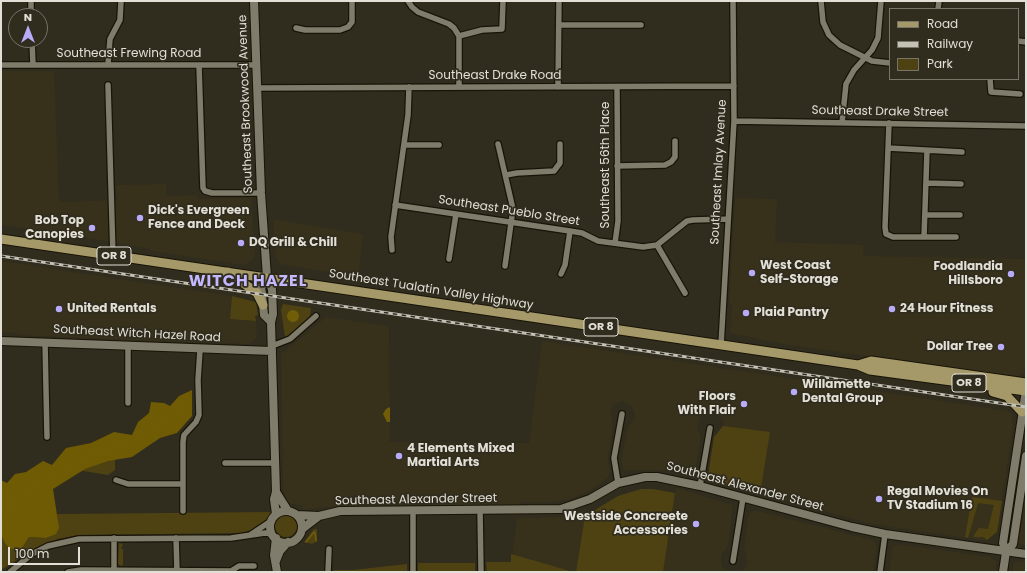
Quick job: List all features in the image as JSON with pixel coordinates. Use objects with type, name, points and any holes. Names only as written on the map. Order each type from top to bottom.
[{"type":"main road","name":"Southeast Tualatin Valley Highway","points":[[1,239],[858,365],[870,370],[1026,391]]},
{"type":"main road","points":[[227,272],[257,293],[263,305]]},
{"type":"main road","name":"Southeast Tualatin Valley Highway","points":[[858,365],[871,361],[1026,383]]},
{"type":"main road","points":[[923,377],[941,385],[1005,394],[1022,412]]},
{"type":"street","points":[[108,64],[110,39],[120,20],[121,1]]},
{"type":"street","name":"Southeast Brookwood Avenue","points":[[254,1],[261,193],[267,277],[272,289],[273,314],[271,322],[276,492],[274,498],[276,514]]},
{"type":"street","points":[[296,28],[305,30],[340,30],[348,27],[352,22],[352,1]]},
{"type":"street","points":[[408,1],[418,12],[449,24],[454,28],[459,36],[459,87]]},
{"type":"street","points":[[459,36],[482,30],[502,29],[503,1]]},
{"type":"street","points":[[558,87],[559,1]]},
{"type":"street","name":"Southeast Imlay Avenue","points":[[721,345],[734,121],[733,1]]},
{"type":"street","points":[[821,1],[823,22],[829,35],[840,45],[865,58],[881,63],[889,63]]},
{"type":"street","points":[[842,123],[846,84],[854,70],[872,50],[878,38],[881,1]]},
{"type":"street","points":[[559,25],[641,25]]},
{"type":"street","points":[[32,48],[33,65]]},
{"type":"street","name":"Southeast Frewing Road","points":[[1,65],[256,64]]},
{"type":"street","points":[[199,65],[203,188],[205,191],[212,193],[261,193]]},
{"type":"street","points":[[990,80],[992,92],[1020,94]]},
{"type":"street","points":[[108,85],[114,256]]},
{"type":"street","name":"Southeast Drake Road","points":[[257,88],[734,86]]},
{"type":"street","points":[[392,250],[391,236],[404,146],[409,87]]},
{"type":"street","name":"Southeast 56th Place","points":[[615,243],[618,220],[617,87]]},
{"type":"street","name":"Southeast Drake Street","points":[[734,121],[1026,126]]},
{"type":"street","points":[[889,123],[886,234],[893,237],[956,237]]},
{"type":"street","points":[[617,166],[665,165],[671,162],[674,157],[676,141]]},
{"type":"street","points":[[498,144],[512,201],[512,223],[505,266]]},
{"type":"street","points":[[506,176],[518,173],[554,171],[560,163],[560,144]]},
{"type":"street","points":[[404,146],[439,145]]},
{"type":"street","points":[[888,148],[962,152]]},
{"type":"street","points":[[924,237],[927,151]]},
{"type":"street","points":[[926,183],[961,184]]},
{"type":"street","name":"Southeast Pueblo Street","points":[[395,205],[582,233],[598,241],[643,247],[657,245]]},
{"type":"street","points":[[449,258],[456,214]]},
{"type":"street","points":[[925,215],[960,215]]},
{"type":"street","points":[[685,293],[657,245],[687,222],[693,220],[728,219]]},
{"type":"street","points":[[561,274],[565,265],[570,231]]},
{"type":"street","name":"Southeast Brookwood Avenue","points":[[267,277],[261,288],[264,315],[271,322]]},
{"type":"street","name":"Southeast Witch Hazel Road","points":[[1,341],[200,350],[272,349],[290,339],[316,316]]},
{"type":"street","points":[[45,342],[47,437]]},
{"type":"street","points":[[128,346],[128,404]]},
{"type":"street","points":[[183,511],[182,451],[184,435],[196,422],[199,415],[198,380],[200,350]]},
{"type":"street","points":[[1003,572],[1006,552],[1003,543],[1026,391]]},
{"type":"street","points":[[618,483],[614,458],[622,414]]},
{"type":"street","points":[[700,486],[710,428]]},
{"type":"street","points":[[1006,552],[1013,544],[1026,456]]},
{"type":"street","points":[[225,463],[275,463]]},
{"type":"street","name":"Southeast Alexander Street","points":[[297,515],[319,516],[340,511],[562,509],[590,499],[618,483],[645,476],[657,476],[700,486],[816,518],[885,534],[1026,554]]},
{"type":"street","points":[[116,480],[128,484],[182,484]]},
{"type":"street","points":[[276,492],[288,511],[297,515],[301,521],[302,529],[298,538],[288,542],[280,551],[276,562]]},
{"type":"street","points":[[733,561],[743,498]]},
{"type":"street","points":[[413,510],[413,572]]},
{"type":"street","points":[[480,510],[481,572]]},
{"type":"street","points":[[250,535],[271,522],[276,514],[288,511]]},
{"type":"street","name":"Southeast Alexander Street","points":[[302,529],[319,516]]},
{"type":"street","points":[[271,522],[274,536],[276,572]]},
{"type":"street","points":[[880,572],[885,534]]},
{"type":"street","points":[[10,572],[32,554],[55,544],[79,539],[231,538],[250,535],[274,536],[288,542]]},
{"type":"street","points":[[114,538],[114,571]]},
{"type":"street","points":[[176,538],[176,571]]},
{"type":"street","points":[[328,572],[329,549]]},
{"type":"street","points":[[68,572],[231,571],[239,566],[254,566]]},
{"type":"shaded area","points":[[1,71],[54,71],[59,202],[117,200],[116,185],[166,184],[167,196],[197,195],[198,199],[251,198],[255,253],[254,259],[244,265],[150,251],[150,249],[60,233],[1,225]]},
{"type":"shaded area","points":[[735,198],[777,199],[775,242],[863,245],[863,256],[1026,259],[1026,361],[1024,373],[1017,377],[982,373],[783,344],[730,333],[732,305],[729,304]]},
{"type":"shaded area","points":[[273,219],[363,234],[358,277],[280,264],[275,257]]},
{"type":"shaded area","points":[[1,261],[232,296],[230,319],[256,321],[257,337],[251,343],[247,344],[18,335],[18,333],[1,332]]},
{"type":"shaded area","points":[[295,310],[298,311],[298,321],[291,322],[288,321],[287,314],[288,311]]},
{"type":"shaded area","points":[[326,317],[389,326],[390,442],[529,443],[542,341],[1008,411],[1012,414],[1013,427],[997,532],[986,541],[873,524],[713,482],[724,426],[723,419],[713,412],[704,412],[699,418],[697,427],[701,438],[693,475],[664,470],[626,471],[623,468],[621,461],[628,427],[634,420],[635,415],[632,406],[622,401],[613,404],[611,412],[613,425],[608,460],[610,472],[608,478],[591,490],[573,498],[551,502],[519,502],[519,506],[335,506],[303,510],[302,506],[290,503],[286,499],[283,487],[281,354]]},
{"type":"shaded area","points":[[192,390],[192,416],[177,433],[160,438],[132,457],[108,461],[85,469],[53,489],[59,528],[56,534],[46,538],[29,537],[20,551],[9,548],[1,535],[1,480],[7,483],[15,474],[26,472],[43,461],[52,465],[66,448],[91,443],[114,432],[132,435],[138,422],[149,413],[151,402],[164,403],[170,406],[179,396]]},
{"type":"shaded area","points":[[390,407],[390,422],[387,422],[383,414],[386,409]]},
{"type":"shaded area","points":[[676,488],[733,505],[728,546],[722,554],[721,560],[722,566],[727,572],[663,572]]},
{"type":"shaded area","points":[[1026,493],[1026,546],[1019,543]]},
{"type":"shaded area","points":[[586,510],[576,572],[512,556],[517,518],[560,517]]},
{"type":"shaded area","points":[[752,511],[758,511],[872,540],[876,543],[877,547],[873,572],[741,572],[748,564],[744,547],[748,517]]},
{"type":"shaded area","points":[[897,544],[990,557],[996,561],[996,572],[889,572],[892,548]]},
{"type":"shaded area","points":[[1017,561],[1026,562],[1026,572],[1012,572],[1013,565]]},
{"type":"green space","points":[[232,296],[256,302],[258,315],[255,316],[256,321],[230,319]]},
{"type":"green space","points":[[283,304],[311,308],[310,317],[288,337],[285,337],[281,310]]},
{"type":"green space","points":[[723,426],[770,432],[760,494],[710,482],[708,476],[714,437]]},
{"type":"green space","points":[[115,452],[115,470],[108,475],[77,470]]},
{"type":"green space","points":[[641,489],[653,489],[675,493],[663,572],[576,572],[585,516],[618,496]]},
{"type":"green space","points":[[972,497],[1002,501],[997,532],[987,540],[984,537],[974,537],[974,535],[979,528],[988,529],[994,505],[978,503],[968,538],[965,537]]},
{"type":"green space","points":[[271,512],[267,522],[256,529],[241,533],[79,535],[58,539],[36,548],[1,570],[1,535],[8,547],[20,551],[29,537],[46,538],[58,531],[57,514]]},
{"type":"green space","points":[[286,515],[294,518],[297,526],[294,534],[286,537],[278,534],[275,526],[278,518]]},
{"type":"green space","points":[[314,529],[317,529],[317,541],[312,544],[304,542]]},
{"type":"green space","points":[[119,543],[123,544],[121,549],[123,549],[123,565],[121,566],[118,564]]},
{"type":"green space","points":[[511,554],[574,572],[487,572],[486,562],[511,562]]},
{"type":"green space","points":[[418,563],[475,563],[475,572],[418,572]]},
{"type":"green space","points":[[407,564],[407,572],[334,572],[334,570],[353,570]]},
{"type":"waterway","points":[[1,526],[17,497],[36,484],[99,452],[144,436],[175,413],[182,404]]},
{"type":"waterway","points":[[306,542],[314,532],[316,541]]},
{"type":"railway","points":[[1,256],[1026,407]]},
{"type":"place","name":"Dick's Evergreen Fence and Deck","points":[[140,218]]},
{"type":"place","name":"Bob Top Canopies","points":[[92,228]]},
{"type":"place","name":"DQ Grill & Chill","points":[[241,243]]},
{"type":"place","name":"West Coast Self-Storage","points":[[752,273]]},
{"type":"place","name":"Foodlandia Hillsboro","points":[[1011,274]]},
{"type":"place","name":"United Rentals","points":[[59,309]]},
{"type":"place","name":"24 Hour Fitness","points":[[892,309]]},
{"type":"place","name":"Plaid Pantry","points":[[746,313]]},
{"type":"place","name":"Dollar Tree","points":[[1001,347]]},
{"type":"place","name":"Willamette Dental Group","points":[[794,392]]},
{"type":"place","name":"Floors With Flair","points":[[744,404]]},
{"type":"place","name":"4 Elements Mixed Martial Arts","points":[[399,456]]},
{"type":"place","name":"Regal Movies On TV Stadium 16","points":[[879,499]]},
{"type":"place","name":"Westside Concreete Accessories","points":[[696,524]]},
{"type":"district","name":"WITCH HAZEL","points":[[248,282]]}]
